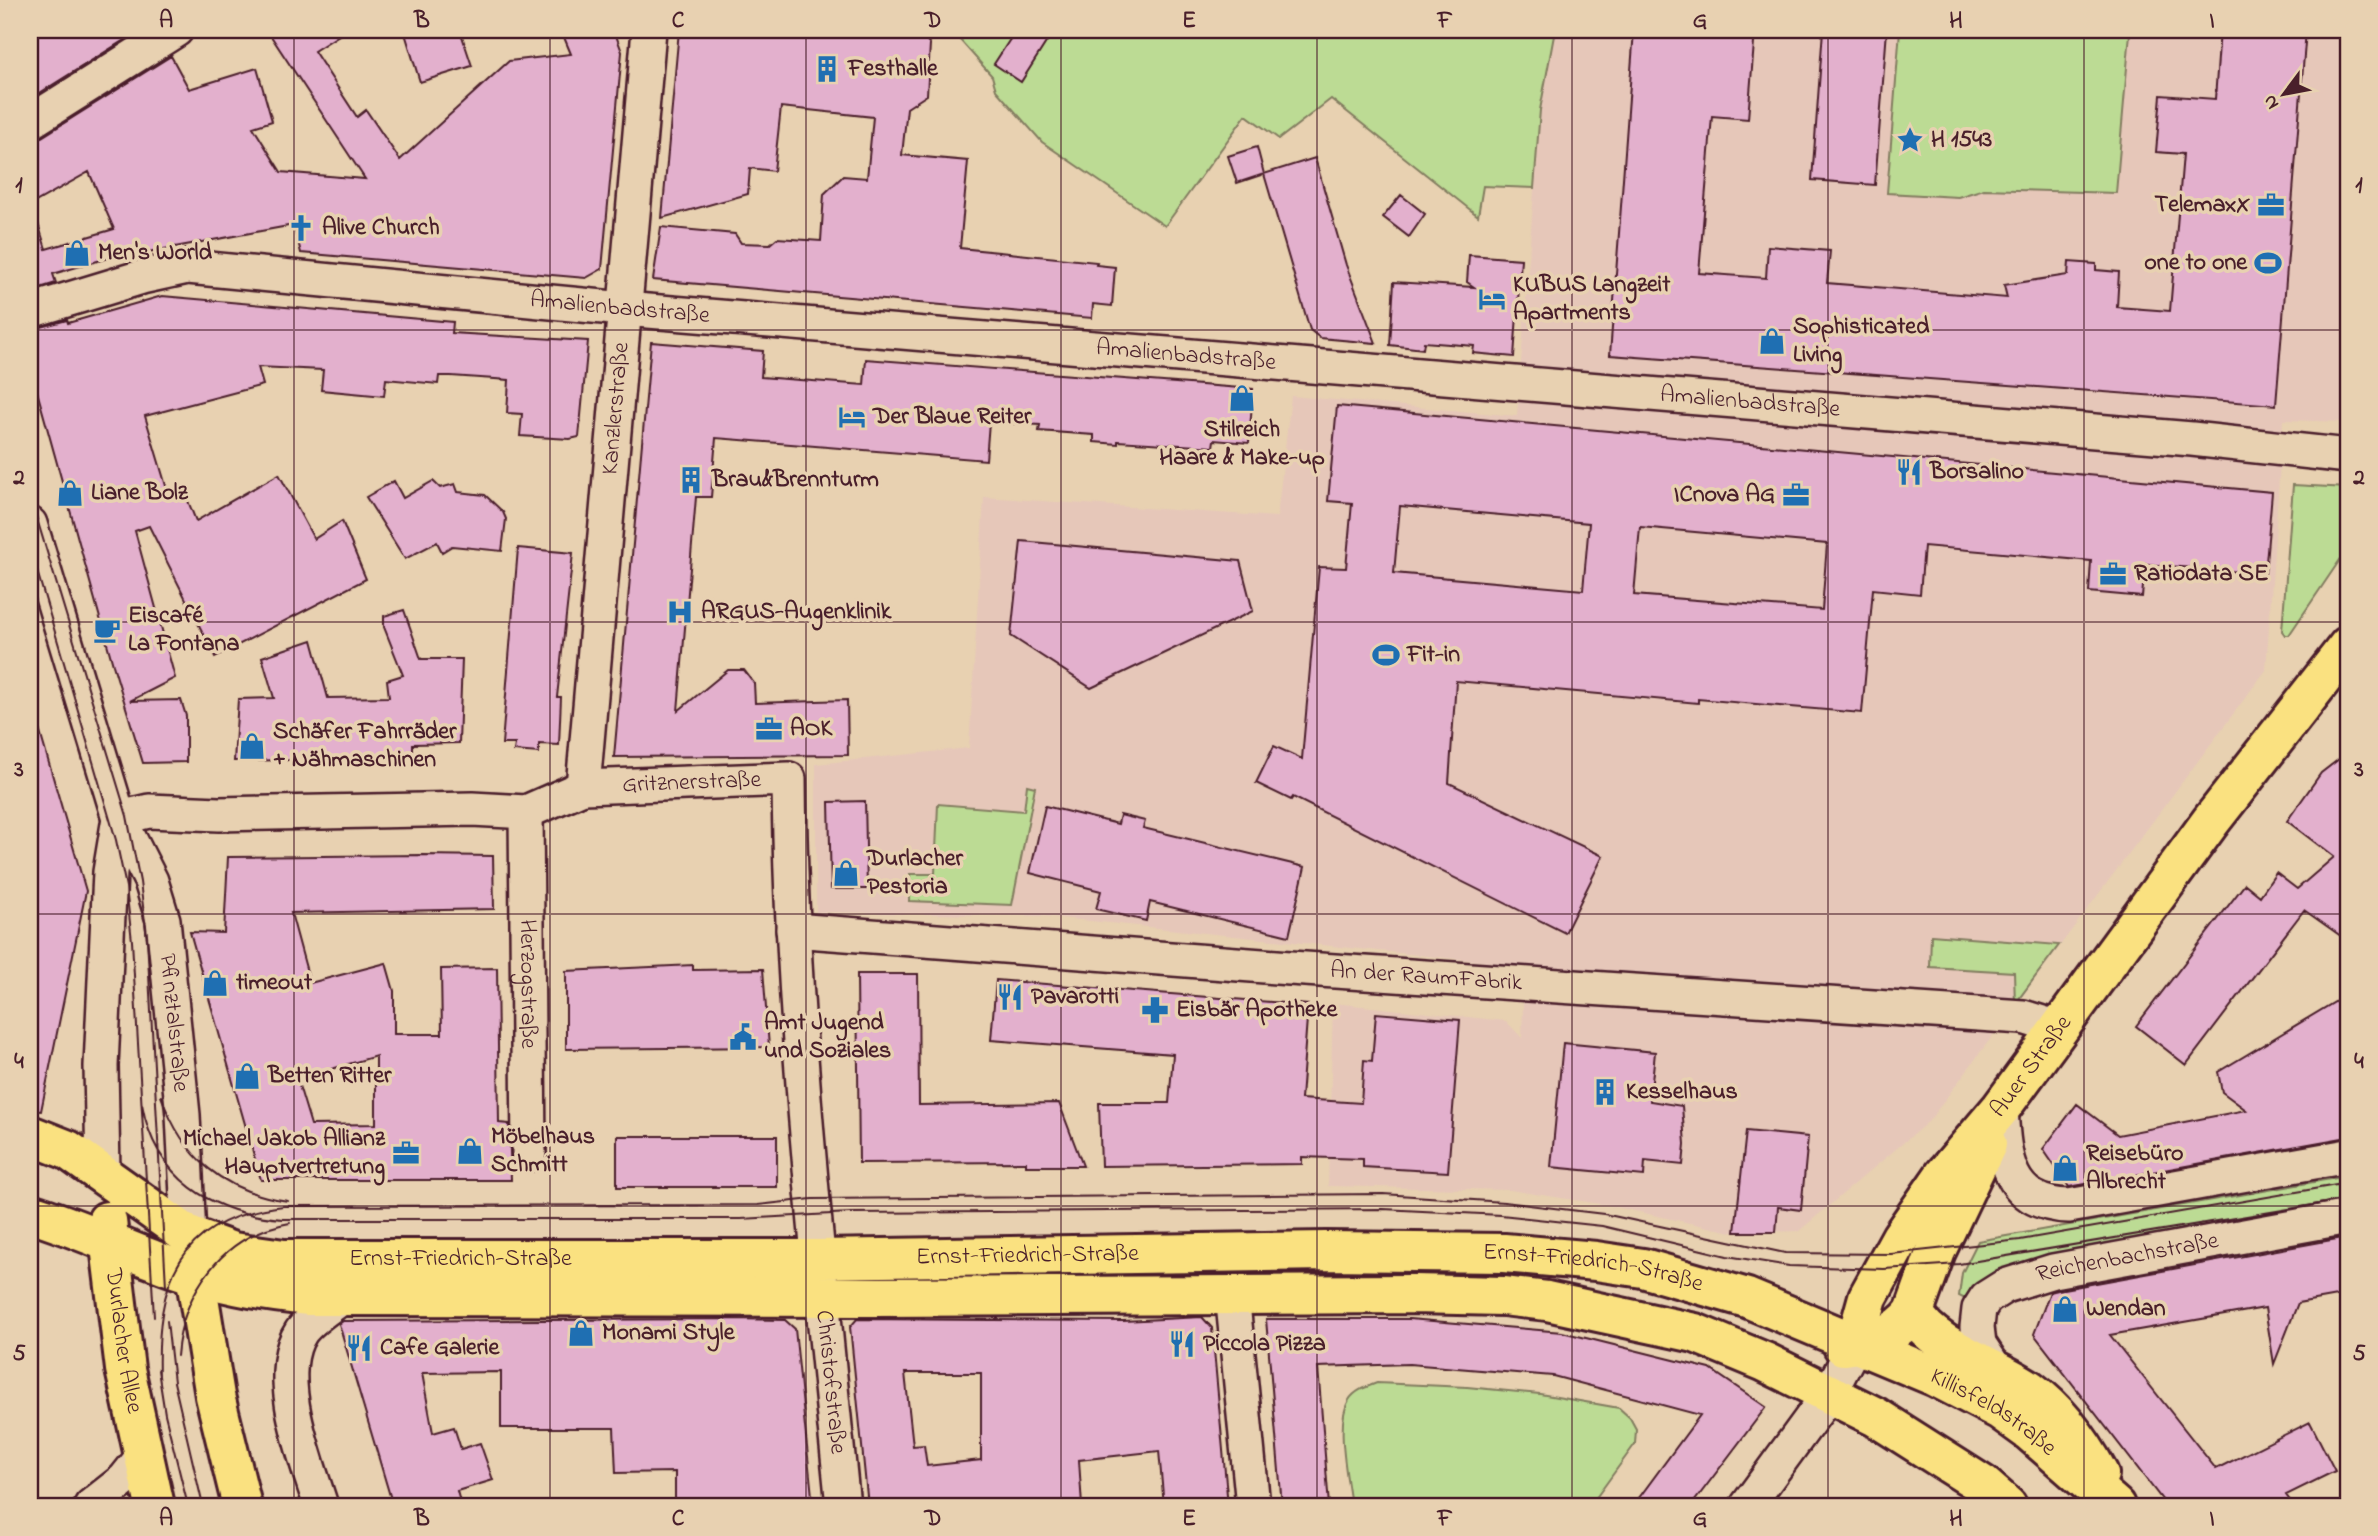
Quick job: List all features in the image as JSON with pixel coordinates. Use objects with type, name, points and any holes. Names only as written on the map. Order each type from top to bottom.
[{"type":"main road","name":"Auer Straße","points":[[1855,1344],[1868,1297],[1901,1237],[1944,1175],[2001,1108],[2211,821],[2348,646]]},
{"type":"main road","points":[[1547,1301],[1609,1289],[1653,1290],[1691,1298],[1833,1347],[1879,1339],[1908,1321],[1914,1312],[1936,1251],[1976,1170],[2001,1108]]},
{"type":"main road","points":[[30,1135],[50,1141],[103,1173],[192,1254],[215,1396],[242,1506]]},
{"type":"main road","name":"Durlacher Allee","points":[[103,1173],[108,1240],[125,1369],[155,1506]]},
{"type":"main road","points":[[30,1213],[108,1240],[150,1259],[192,1254]]},
{"type":"main road","name":"Ernst-Friedrich-Straße","points":[[192,1254],[233,1252],[284,1259],[818,1259],[1326,1251],[1504,1253],[1596,1261],[1699,1283],[1806,1321],[1855,1344]]},
{"type":"main road","points":[[1503,1296],[1504,1253]]},
{"type":"main road","name":"Ernst-Friedrich-Straße","points":[[192,1254],[247,1289],[342,1297],[822,1297],[1232,1293],[1503,1296],[1547,1301],[1695,1333],[1765,1362],[1829,1394]]},
{"type":"main road","points":[[1914,1312],[1919,1322],[1933,1335],[1994,1367],[2047,1403],[2063,1420],[2093,1463],[2116,1506]]},
{"type":"main road","name":"Killisfeldstraße","points":[[1855,1344],[1936,1377],[2000,1410],[2087,1479],[2116,1506]]},
{"type":"main road","points":[[1829,1394],[1897,1431],[1983,1485],[2007,1506]]},
{"type":"street","points":[[30,122],[176,30]]},
{"type":"street","name":"Kanzlerstraße","points":[[583,787],[649,30]]},
{"type":"street","name":"Amalienbadstraße","points":[[30,311],[142,277],[188,267],[624,309],[2192,439],[2348,456]]},
{"type":"street","name":"Pfinztalstraße","points":[[30,524],[119,818],[151,881],[163,920],[183,1115],[192,1254]]},
{"type":"street","name":"Gritznerstraße","points":[[119,818],[149,811],[219,814],[472,809],[526,812],[583,787],[789,779],[793,930],[818,1259]]},
{"type":"street","name":"Herzogstraße","points":[[526,812],[528,1154]]},
{"type":"street","name":"Pfinztalstraße","points":[[103,1173],[100,1066],[110,872],[119,818]]},
{"type":"street","name":"An der RaumFabrik","points":[[793,930],[1290,968],[2023,1017],[2059,1028]]},
{"type":"street","points":[[2001,1108],[2007,1169],[2031,1197],[2050,1205],[2069,1206],[2348,1156]]},
{"type":"street","name":"Reichenbachstraße","points":[[1994,1367],[1979,1344],[1979,1309],[1986,1298],[2005,1286],[2053,1271],[2348,1217]]},
{"type":"street","name":"Christofstraße","points":[[818,1259],[843,1506]]},
{"type":"street","points":[[1232,1293],[1253,1506]]},
{"type":"street","points":[[321,1506],[292,1404],[291,1360],[301,1332],[342,1297]]},
{"type":"street","name":"Auer Straße","points":[[1747,1506],[1829,1394],[1855,1344]]},
{"type":"street","points":[[91,1506],[124,1480],[144,1455]]},
{"type":"shaded area","points":[[1555,30],[2348,30],[2348,422],[2283,420],[2266,670],[1929,1121],[1799,1231],[1736,1233],[1607,1205],[1510,1190],[1328,1186],[1333,1003],[1506,1021],[1522,1038],[1524,966],[1042,916],[816,912],[816,764],[969,748],[984,497],[1277,517],[1291,396],[1517,416],[1540,110]]},
{"type":"green space","points":[[951,30],[1555,30],[1540,110],[1534,188],[1483,186],[1478,216],[1331,99],[1279,139],[1246,115],[1165,226],[1042,142],[996,90],[992,76]]},
{"type":"green space","points":[[1900,30],[2092,30],[2130,33],[2116,193],[1984,189],[1958,197],[1887,193]]},
{"type":"green space","points":[[2293,485],[2348,488],[2348,548],[2289,635],[2285,635],[2282,631]]},
{"type":"green space","points":[[1027,785],[1035,787],[1012,905],[909,901],[910,874],[935,874],[938,804],[1024,811]]},
{"type":"green space","points":[[1931,935],[2059,945],[2015,1004],[2014,972],[1930,967]]},
{"type":"green space","points":[[2348,1176],[2348,1208],[1967,1300],[1959,1296],[1962,1273],[1978,1241]]},
{"type":"green space","points":[[1377,1383],[1540,1394],[1619,1408],[1630,1418],[1636,1429],[1635,1444],[1590,1506],[1351,1506],[1343,1437],[1345,1410],[1354,1394]]},
{"type":"building","points":[[30,30],[140,30],[30,99]]},
{"type":"building","points":[[267,30],[347,30],[314,51],[357,117],[366,110],[400,160],[509,61],[571,54],[561,30],[614,30],[622,52],[602,269],[586,278],[301,253],[294,225],[126,256],[125,253],[53,274],[56,283],[30,291],[30,218],[36,217],[46,249],[114,229],[89,172],[30,205],[30,141],[40,138],[171,56],[189,89],[257,68],[272,121],[253,127],[281,172],[365,179]]},
{"type":"building","points":[[404,30],[460,30],[472,66],[420,82]]},
{"type":"building","points":[[679,30],[918,30],[930,44],[927,95],[907,108],[902,155],[968,161],[960,248],[1097,262],[1096,265],[1115,267],[1112,306],[1093,304],[1092,318],[653,280],[661,227],[735,234],[741,243],[770,244],[777,238],[821,241],[824,194],[843,176],[867,178],[873,117],[781,107],[774,171],[750,168],[748,194],[662,218]]},
{"type":"building","points":[[1016,30],[1054,30],[1021,82],[994,64]]},
{"type":"building","points":[[1634,30],[1755,30],[1748,119],[1712,116],[1699,273],[1766,278],[1768,246],[1830,251],[1827,283],[2007,298],[2004,285],[2068,275],[2069,262],[2096,264],[2096,270],[2119,272],[2117,307],[2170,311],[2183,154],[2156,152],[2161,95],[2215,99],[2220,30],[2306,30],[2276,405],[1610,355]]},
{"type":"building","points":[[1823,30],[1887,30],[1875,185],[1812,180]]},
{"type":"building","points":[[1257,147],[1264,174],[1237,183],[1228,156]]},
{"type":"building","points":[[1315,158],[1346,265],[1376,343],[1320,338],[1310,330],[1264,174]]},
{"type":"building","points":[[1401,195],[1425,214],[1409,237],[1383,217]]},
{"type":"building","points":[[1469,255],[1521,259],[1514,357],[1473,353],[1474,346],[1424,342],[1423,349],[1390,345],[1394,282],[1474,287],[1467,282]]},
{"type":"building","points":[[162,296],[453,322],[452,333],[588,341],[579,437],[570,439],[520,436],[522,414],[507,413],[509,380],[451,376],[439,376],[438,384],[386,379],[384,396],[321,390],[323,370],[258,367],[263,385],[145,416],[169,496],[184,491],[196,521],[279,474],[314,539],[342,521],[366,579],[215,657],[149,526],[135,531],[175,678],[130,701],[181,700],[186,716],[186,762],[143,763],[30,366],[30,330],[67,320],[68,323]]},
{"type":"building","points":[[651,342],[763,351],[761,377],[864,385],[866,359],[1253,389],[1249,443],[1214,440],[1213,447],[1118,441],[1118,444],[1094,442],[1094,435],[1039,431],[1040,425],[989,422],[986,460],[716,438],[711,497],[696,497],[678,711],[728,670],[744,670],[754,683],[755,703],[847,700],[848,755],[614,757]]},
{"type":"building","points":[[1337,406],[2272,492],[2265,574],[2145,564],[2142,597],[2089,592],[2091,561],[1924,546],[1920,594],[1873,589],[1862,713],[1698,699],[1698,703],[1456,681],[1449,783],[1603,856],[1565,933],[1293,797],[1291,800],[1256,783],[1274,746],[1302,759],[1319,567],[1346,568],[1352,503],[1328,501]],"holes":[[[1400,506],[1589,523],[1583,590],[1394,573]],[[1640,527],[1827,544],[1822,610],[1634,595]]]},
{"type":"building","points":[[394,481],[403,498],[433,481],[440,488],[455,484],[458,492],[485,495],[503,512],[506,519],[502,551],[452,546],[442,552],[437,542],[405,559],[366,497]]},
{"type":"building","points":[[1021,541],[1240,561],[1253,611],[1091,688],[1011,636]]},
{"type":"building","points":[[518,548],[573,553],[557,697],[561,697],[559,745],[539,744],[539,753],[514,751],[515,744],[502,744]]},
{"type":"building","points":[[404,610],[421,659],[462,659],[459,743],[413,744],[413,758],[234,761],[238,699],[274,698],[262,657],[312,640],[328,698],[389,697],[387,680],[403,675],[384,627],[384,616]]},
{"type":"building","points":[[37,722],[86,891],[41,1111],[30,1110],[30,723]]},
{"type":"building","points":[[2348,752],[2348,941],[2304,910],[2186,1065],[2136,1026],[2245,884],[2260,896],[2276,873],[2297,889],[2334,857],[2287,821],[2321,773]]},
{"type":"building","points":[[865,801],[867,889],[831,889],[829,802]]},
{"type":"building","points":[[1045,806],[1118,824],[1120,815],[1145,821],[1143,828],[1305,867],[1289,936],[1150,902],[1146,921],[1096,909],[1101,891],[1030,873]]},
{"type":"building","points":[[493,856],[494,909],[291,913],[310,983],[386,963],[394,991],[394,1034],[442,1034],[441,969],[497,968],[499,1123],[509,1124],[511,1180],[261,1180],[190,932],[224,933],[228,857]],"holes":[[[376,1056],[376,1124],[311,1125],[297,1079]]]},
{"type":"building","points":[[693,965],[693,970],[763,969],[769,1047],[566,1049],[566,971]]},
{"type":"building","points":[[857,974],[918,974],[919,1105],[1059,1103],[1083,1166],[1026,1166],[1026,1162],[859,1163]]},
{"type":"building","points":[[996,980],[1308,1005],[1301,1099],[1361,1103],[1364,1060],[1372,1061],[1376,1013],[1460,1020],[1448,1172],[1363,1167],[1363,1159],[1302,1157],[1302,1164],[1101,1166],[1099,1103],[1169,1103],[1173,1054],[991,1040]]},
{"type":"building","points":[[2348,994],[2348,1137],[2069,1187],[2043,1149],[2077,1104],[2118,1135],[2246,1110],[2222,1092],[2218,1072]]},
{"type":"building","name":"Kesselhaus","points":[[1563,1043],[1655,1052],[1650,1101],[1682,1106],[1685,1144],[1683,1165],[1645,1161],[1644,1176],[1551,1167]]},
{"type":"building","points":[[1746,1131],[1808,1137],[1801,1210],[1778,1207],[1776,1232],[1735,1232]]},
{"type":"building","points":[[617,1136],[777,1136],[777,1187],[617,1187]]},
{"type":"building","points":[[2348,1237],[2348,1294],[2298,1303],[2274,1364],[2265,1308],[2110,1335],[2216,1469],[2310,1422],[2335,1471],[2286,1495],[2294,1506],[2167,1506],[2034,1334],[2050,1292]]},
{"type":"building","points":[[1202,1317],[1212,1328],[1228,1506],[1164,1506],[1159,1451],[1079,1460],[1082,1506],[868,1506],[850,1327],[857,1319],[1123,1321]],"holes":[[[905,1373],[981,1373],[981,1460],[927,1466],[924,1445],[913,1446]]]},
{"type":"building","points":[[1266,1319],[1409,1319],[1562,1332],[1710,1369],[1766,1407],[1691,1506],[1633,1506],[1700,1415],[1553,1376],[1409,1364],[1318,1367],[1329,1506],[1282,1506]]},
{"type":"building","points":[[785,1320],[795,1329],[813,1506],[675,1506],[675,1472],[616,1473],[614,1428],[501,1428],[501,1372],[422,1373],[433,1433],[454,1427],[461,1449],[480,1443],[493,1480],[457,1491],[461,1506],[393,1506],[339,1324],[343,1321]]},
{"type":"tram line","points":[[30,496],[127,816],[140,882],[147,938],[166,1286]]},
{"type":"tram line","points":[[30,547],[116,840],[126,887],[132,941],[154,1317]]},
{"type":"tram line","points":[[161,1096],[181,1137],[208,1168],[244,1190],[288,1201]]},
{"type":"tram line","points":[[142,1104],[159,1152],[173,1172],[190,1187],[210,1200],[232,1209],[283,1219],[741,1219],[850,1213],[1383,1209],[1501,1215],[1602,1226],[1727,1256],[1789,1266],[1884,1269],[1959,1264],[2348,1199]]},
{"type":"tram line","points":[[159,1377],[162,1312],[169,1284],[180,1260],[197,1241],[219,1225],[247,1213],[283,1206],[758,1205],[812,1199],[1383,1194],[1504,1202],[1604,1214],[1785,1253],[1891,1254],[2020,1240],[2348,1183]]},
{"type":"tram line","points":[[177,1356],[187,1310],[210,1270],[226,1253],[245,1239],[266,1229],[290,1223]]},
{"type":"tram line","points":[[167,1321],[174,1382],[203,1506]]},
{"type":"tram line","points":[[158,1370],[165,1414],[188,1506]]},
{"type":"place","name":"Festhalle","points":[[827,69]]},
{"type":"place","name":"H 1543","points":[[1910,140]]},
{"type":"place","name":"TelemaxX","points":[[2271,205]]},
{"type":"place","name":"Alive Church","points":[[301,228]]},
{"type":"place","name":"Men's World","points":[[77,253]]},
{"type":"place","name":"one to one","points":[[2268,263]]},
{"type":"place","name":"KUBUS Langzeit Apartments","points":[[1492,299]]},
{"type":"place","name":"Sophisticated Living","points":[[1772,341]]},
{"type":"place","name":"Stilreich Haare & Make-up","points":[[1242,398]]},
{"type":"place","name":"Der Blaue Reiter","points":[[852,417]]},
{"type":"place","name":"Borsalino","points":[[1909,472]]},
{"type":"place","name":"Brau&Brennturm","points":[[691,480]]},
{"type":"place","name":"Liane Bolz","points":[[70,493]]},
{"type":"place","name":"ICnova AG","points":[[1796,495]]},
{"type":"place","name":"Ratiodata SE","points":[[2113,574]]},
{"type":"place","name":"ARGUS-Augenklinik","points":[[680,612]]},
{"type":"place","name":"Eiscafé La Fontana","points":[[107,630]]},
{"type":"place","name":"Fit-in","points":[[1386,655]]},
{"type":"place","name":"AOK","points":[[769,729]]},
{"type":"place","name":"Schäfer Fahrräder + Nähmaschinen","points":[[252,746]]},
{"type":"place","name":"Durlacher Pestoria","points":[[846,873]]},
{"type":"place","name":"timeout","points":[[215,983]]},
{"type":"place","name":"Pavarotti","points":[[1010,997]]},
{"type":"place","name":"Eisbär Apotheke","points":[[1155,1010]]},
{"type":"place","name":"Amt Jugend und Soziales","points":[[743,1037]]},
{"type":"place","name":"Betten Ritter","points":[[247,1076]]},
{"type":"place","name":"Kesselhaus","points":[[1605,1092]]},
{"type":"place","name":"Möbelhaus Schmitt","points":[[470,1151]]},
{"type":"place","name":"Michael Jakob Allianz Hauptvertretung","points":[[406,1153]]},
{"type":"place","name":"Reisebüro Albrecht","points":[[2065,1168]]},
{"type":"place","name":"Wendan","points":[[2065,1309]]},
{"type":"place","name":"Monami Style","points":[[581,1333]]},
{"type":"place","name":"Piccola Pizza","points":[[1182,1344]]},
{"type":"place","name":"Cafe Galerie","points":[[359,1348]]}]
